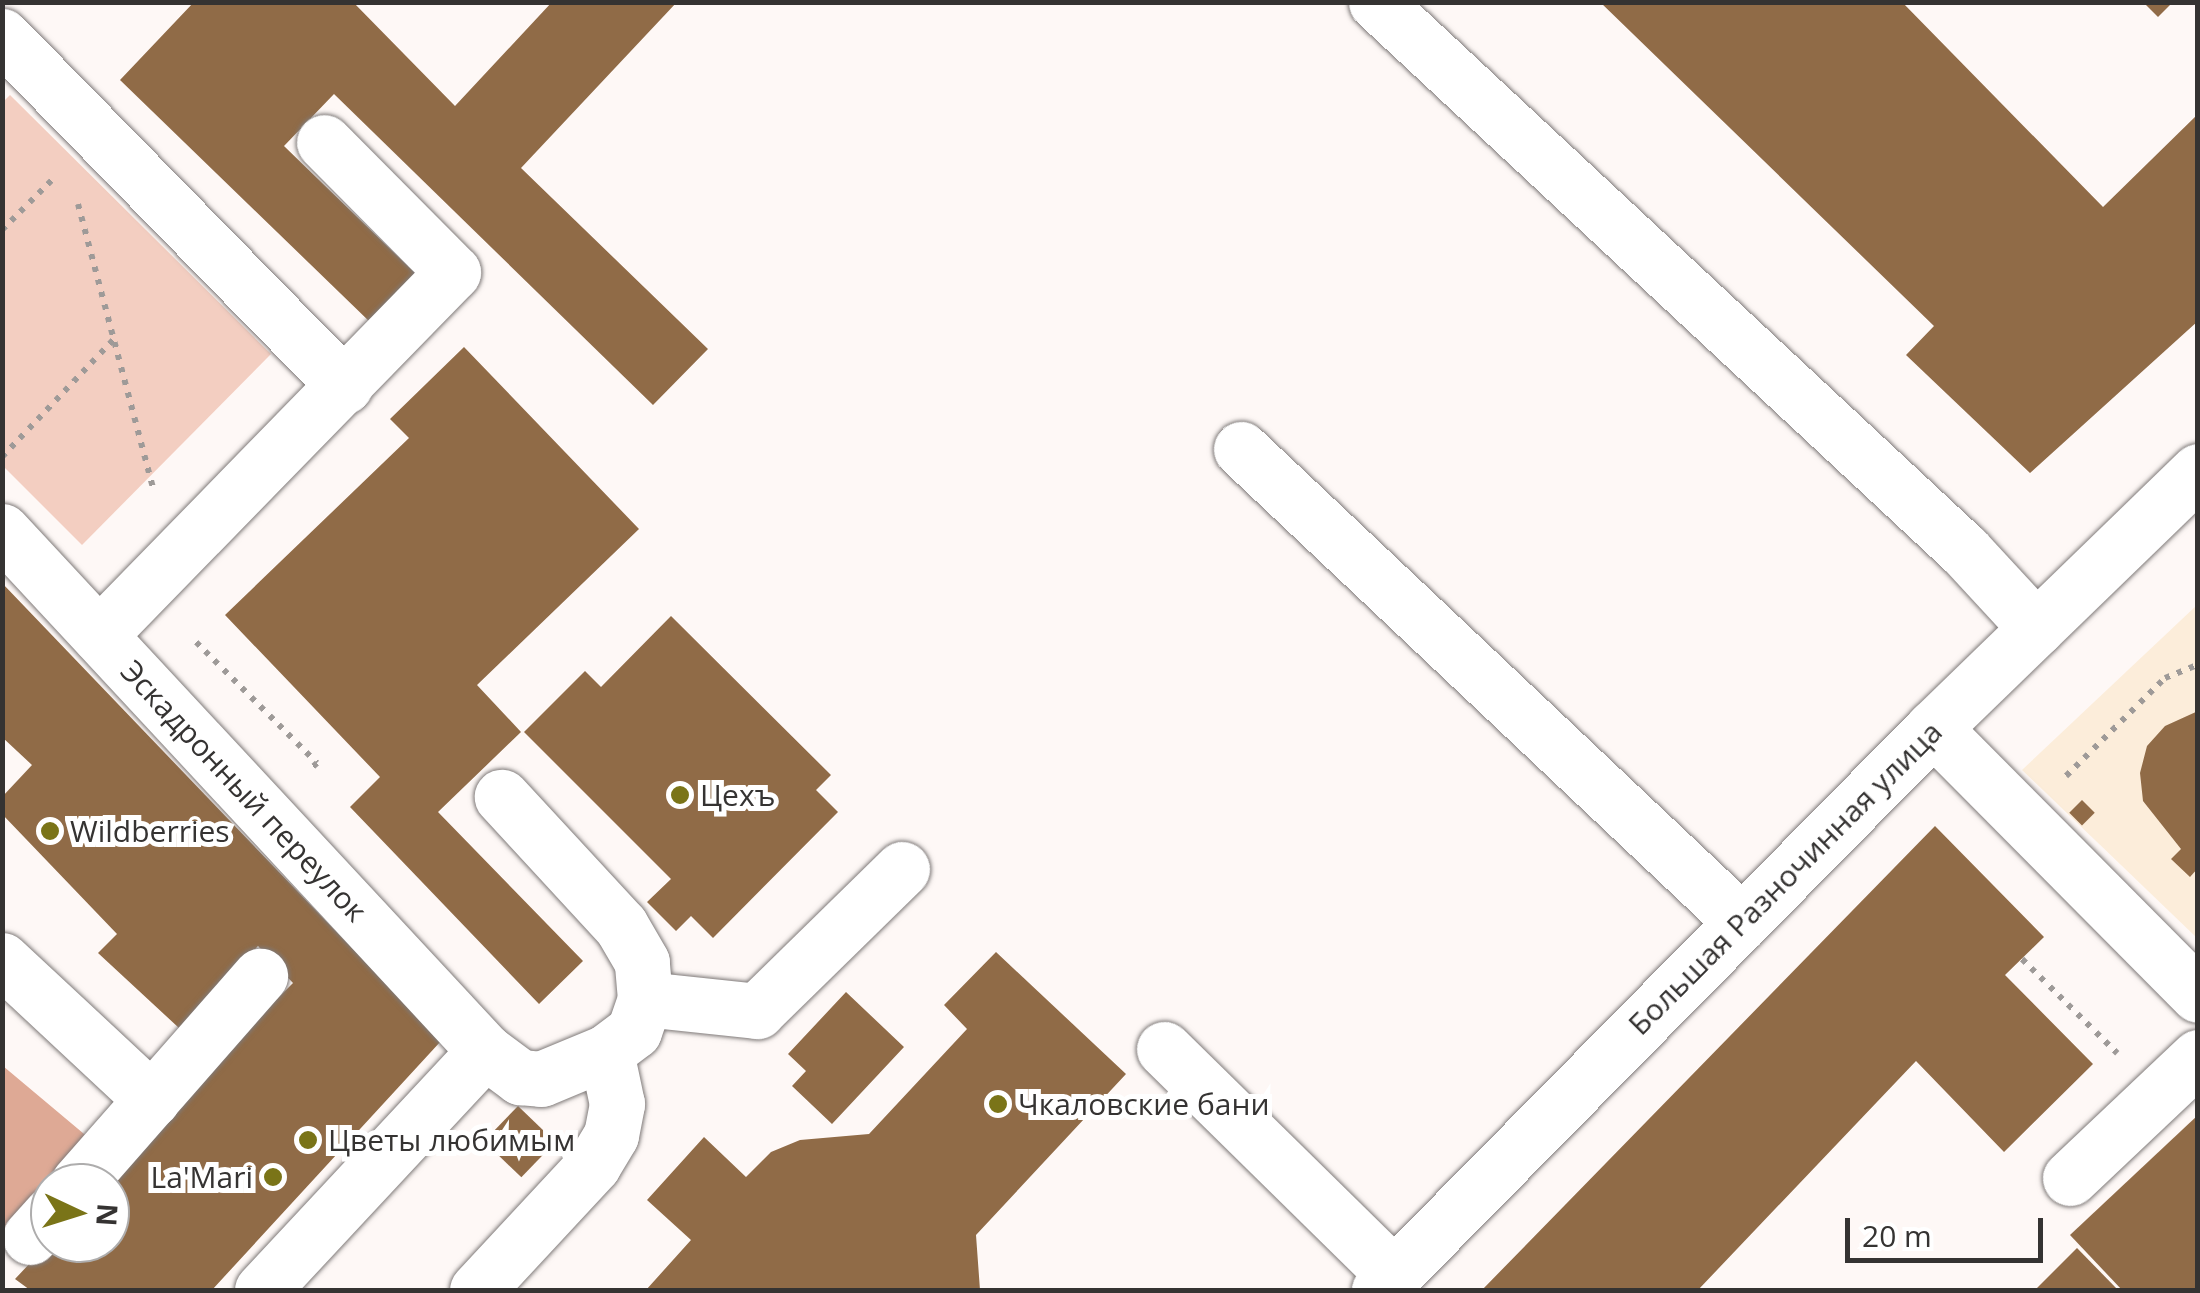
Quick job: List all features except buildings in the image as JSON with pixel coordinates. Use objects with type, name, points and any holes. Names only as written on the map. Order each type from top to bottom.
[{"type":"street","points":[[2,16],[16,2]]},
{"type":"street","points":[[1376,2],[1965,550],[2036,628]]},
{"type":"street","points":[[2,36],[83,149],[345,386]]},
{"type":"street","points":[[99,635],[453,272],[324,142]]},
{"type":"street","points":[[1241,449],[1742,922]]},
{"type":"street","name":"Большая Разночинная улица","points":[[1386,1282],[1932,728],[2198,472]]},
{"type":"street","name":"Эскадронный переулок","points":[[2,531],[485,1051],[520,1077],[542,1079],[606,1052]]},
{"type":"street","points":[[1932,728],[2198,995]]},
{"type":"street","points":[[478,1290],[594,1165],[611,1134],[618,1104],[606,1052],[634,1030],[644,999],[642,962],[621,926],[502,798]]},
{"type":"street","points":[[644,999],[757,1010],[902,869]]},
{"type":"street","points":[[2,960],[152,1100]]},
{"type":"street","points":[[96,1163],[260,976]]},
{"type":"street","points":[[1164,1050],[1386,1282]]},
{"type":"street","points":[[262,1290],[485,1051]]},
{"type":"street","points":[[2070,1178],[2198,1057]]},
{"type":"path","points":[[2,230],[83,149]]},
{"type":"path","points":[[83,149],[158,575],[317,763],[302,778]]},
{"type":"path","points":[[2,457],[114,338]]},
{"type":"path","points":[[2060,782],[2165,678],[2198,665]]},
{"type":"path","points":[[2022,959],[2158,1094]]},
{"type":"shaded area","points":[[10,95],[271,354],[82,545],[3,466],[2,103]]},
{"type":"shaded area","points":[[2197,605],[2197,938],[2022,770]]},
{"type":"shaded area","points":[[3,1066],[96,1144],[79,1163],[30,1163],[30,1219],[3,1249]]},
{"type":"place","name":"Цехъ","points":[[680,795]]},
{"type":"place","name":"Wildberries","points":[[50,831]]},
{"type":"place","name":"Чкаловские бани","points":[[998,1104]]},
{"type":"place","name":"Цветы любимым","points":[[308,1140]]},
{"type":"place","name":"La'Mari","points":[[273,1177]]}]
